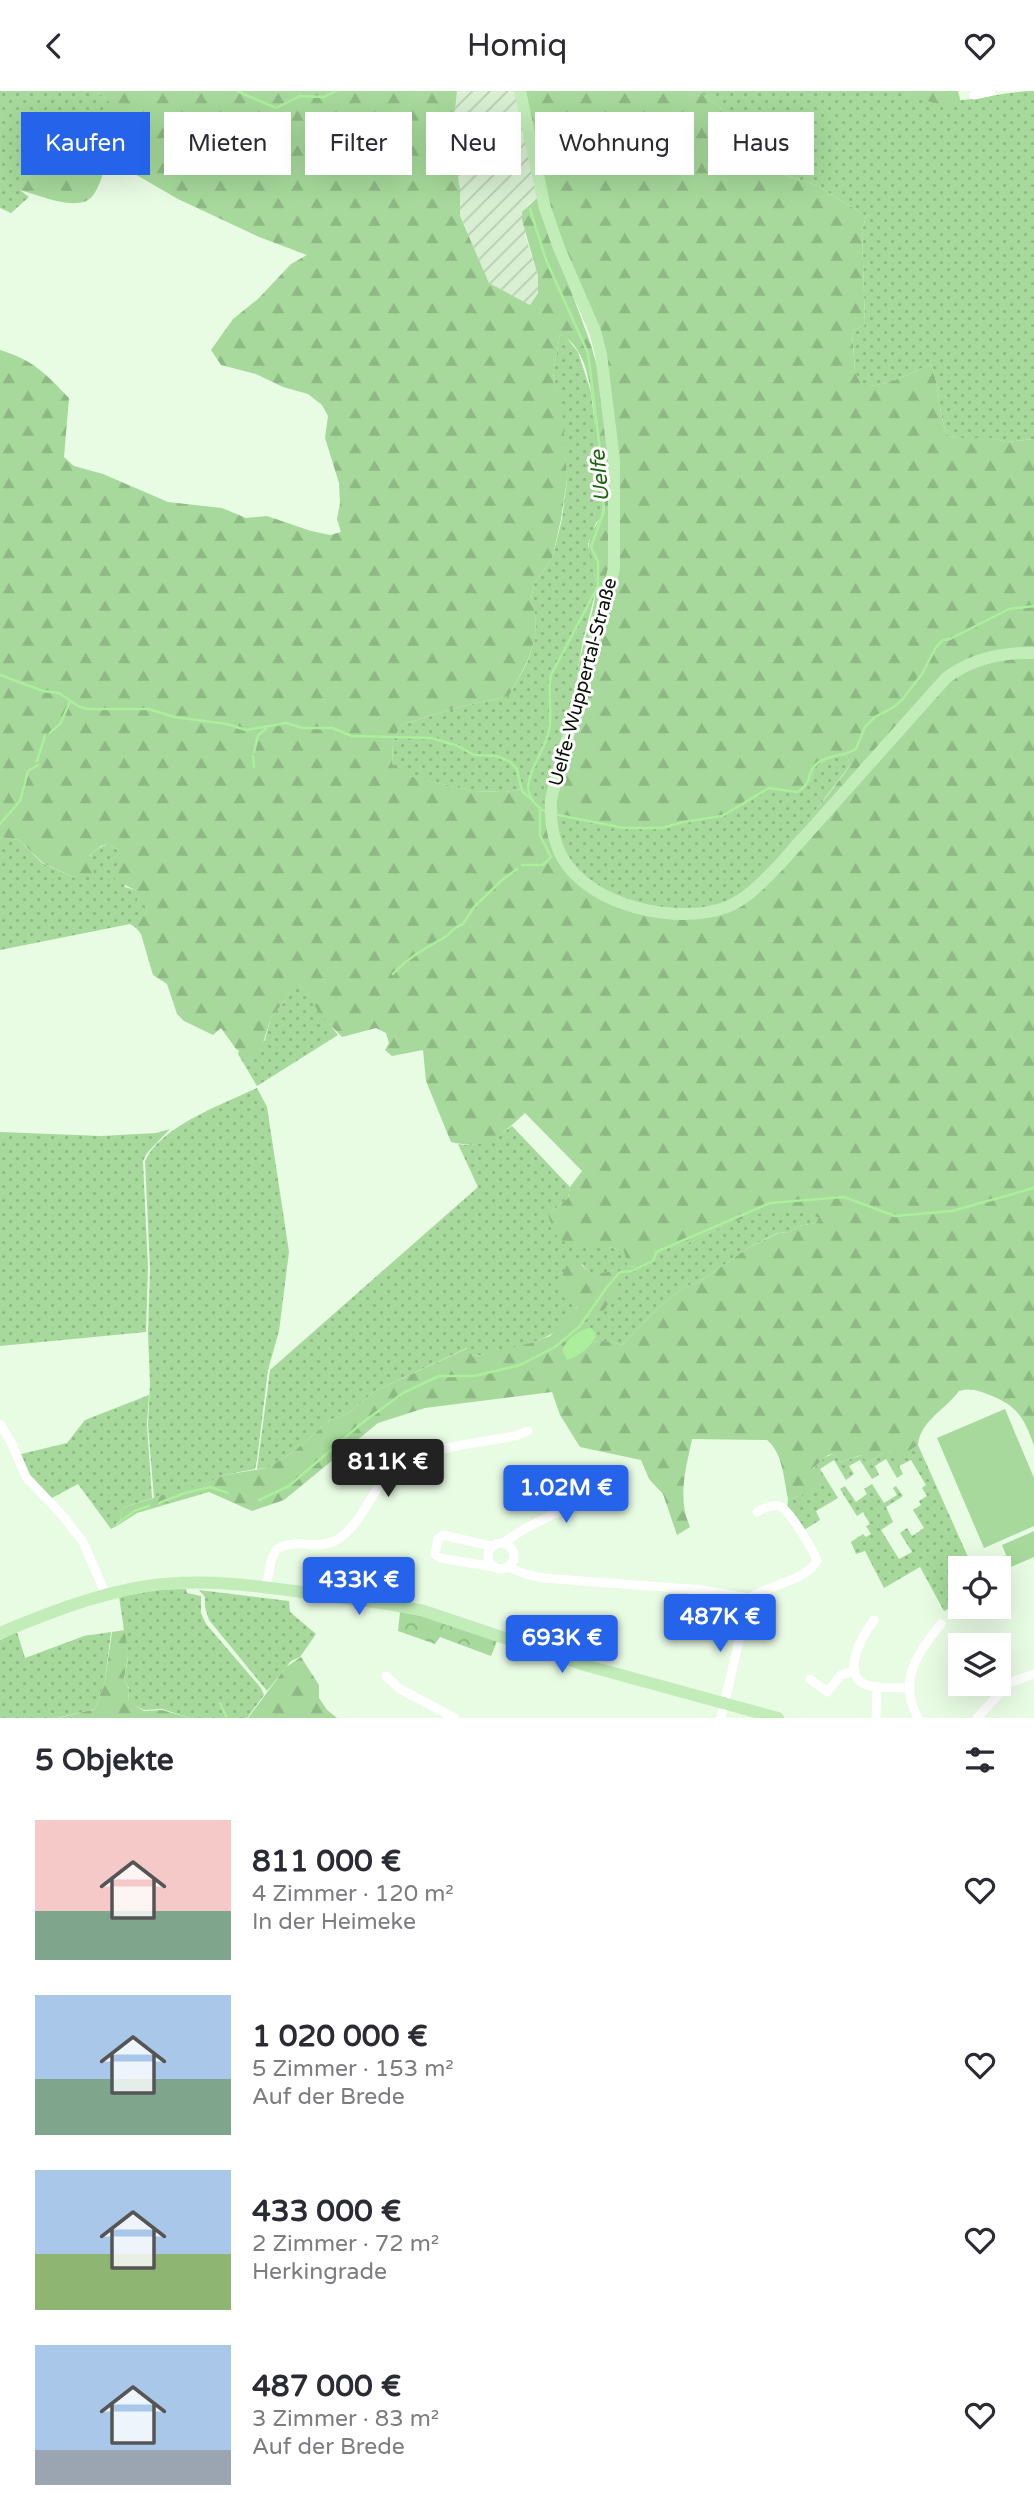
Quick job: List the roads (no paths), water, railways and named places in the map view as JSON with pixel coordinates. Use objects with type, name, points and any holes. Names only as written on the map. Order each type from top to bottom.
[{"type":"main road","name":"Uelfe-Wuppertal-Straße","points":[[520,91],[545,208],[595,331],[601,354],[614,460],[614,569],[551,799],[554,839],[561,856],[577,877],[608,897],[657,912],[694,915],[734,904],[765,880],[946,678],[970,664],[988,658],[1005,654],[1034,653]]},
{"type":"main road","points":[[0,1633],[46,1613],[106,1595],[149,1586],[182,1583],[267,1588],[397,1605],[444,1616],[588,1666],[778,1718]]},
{"type":"street","points":[[974,95],[991,91]]},
{"type":"street","points":[[0,1424],[26,1477],[83,1542],[106,1595]]},
{"type":"street","points":[[267,1588],[271,1560],[276,1550],[292,1544],[317,1545],[336,1541],[353,1526],[386,1477],[408,1459],[528,1431]]},
{"type":"street","points":[[614,1484],[526,1528],[503,1543],[491,1546],[443,1535],[438,1539],[435,1553],[440,1558],[500,1569],[509,1567],[544,1578],[702,1590],[749,1598],[804,1573],[814,1566],[817,1560],[783,1508],[772,1506],[757,1512]]},
{"type":"street","points":[[503,1543],[509,1545],[514,1553],[509,1567]]},
{"type":"street","points":[[491,1546],[488,1559],[494,1567]]},
{"type":"street","points":[[721,1718],[749,1598]]},
{"type":"street","points":[[874,1620],[859,1643],[855,1671],[864,1683],[908,1688]]},
{"type":"street","points":[[918,1718],[908,1688],[911,1670],[916,1656],[942,1624]]},
{"type":"street","points":[[810,1679],[827,1692],[841,1675],[855,1671]]},
{"type":"street","points":[[977,1718],[1009,1683],[1034,1674]]},
{"type":"street","points":[[386,1676],[400,1689],[455,1718]]},
{"type":"street","points":[[876,1718],[877,1686]]},
{"type":"waterway","name":"Uelfe","points":[[237,91],[276,108],[300,96],[324,97],[336,91]]},
{"type":"waterway","name":"Uelfe","points":[[530,209],[546,260],[588,353],[601,458],[604,511],[591,547],[598,562],[598,586],[551,675],[549,730],[528,784],[529,794],[546,812]]},
{"type":"waterway","name":"Uelfe","points":[[558,815],[624,828],[662,828],[722,816],[769,788],[797,792],[806,785],[812,768],[820,761],[856,749],[865,727],[875,717],[902,700],[943,640],[1009,609],[1034,606]]},
{"type":"waterway","points":[[0,675],[43,691],[59,693],[87,709],[149,709],[174,717],[227,724],[246,730],[287,723],[302,728],[332,728],[352,736],[432,738],[458,746],[474,755],[496,756],[509,761],[517,769],[522,791],[531,799]]},
{"type":"waterway","points":[[50,733],[61,723],[70,701]]},
{"type":"waterway","points":[[254,752],[258,735],[266,729]]},
{"type":"waterway","points":[[37,761],[45,736]]},
{"type":"waterway","points":[[253,756],[254,767]]},
{"type":"waterway","points":[[0,824],[20,801],[28,771],[38,765]]},
{"type":"waterway","points":[[522,865],[543,865],[551,857],[540,835],[540,809]]},
{"type":"waterway","points":[[393,974],[411,958],[463,924],[474,907],[517,869]]},
{"type":"waterway","points":[[259,1500],[289,1486],[362,1423],[403,1393],[439,1376],[474,1376],[520,1365],[555,1347],[579,1327],[620,1272],[632,1271],[654,1260],[656,1252],[770,1203],[844,1197],[895,1216],[952,1211],[1034,1188]]},
{"type":"waterway","points":[[159,1503],[210,1487],[228,1493]]},
{"type":"waterway","points":[[117,1524],[134,1511],[149,1506]]},
{"type":"waterway","points":[[220,1703],[227,1718]]}]
